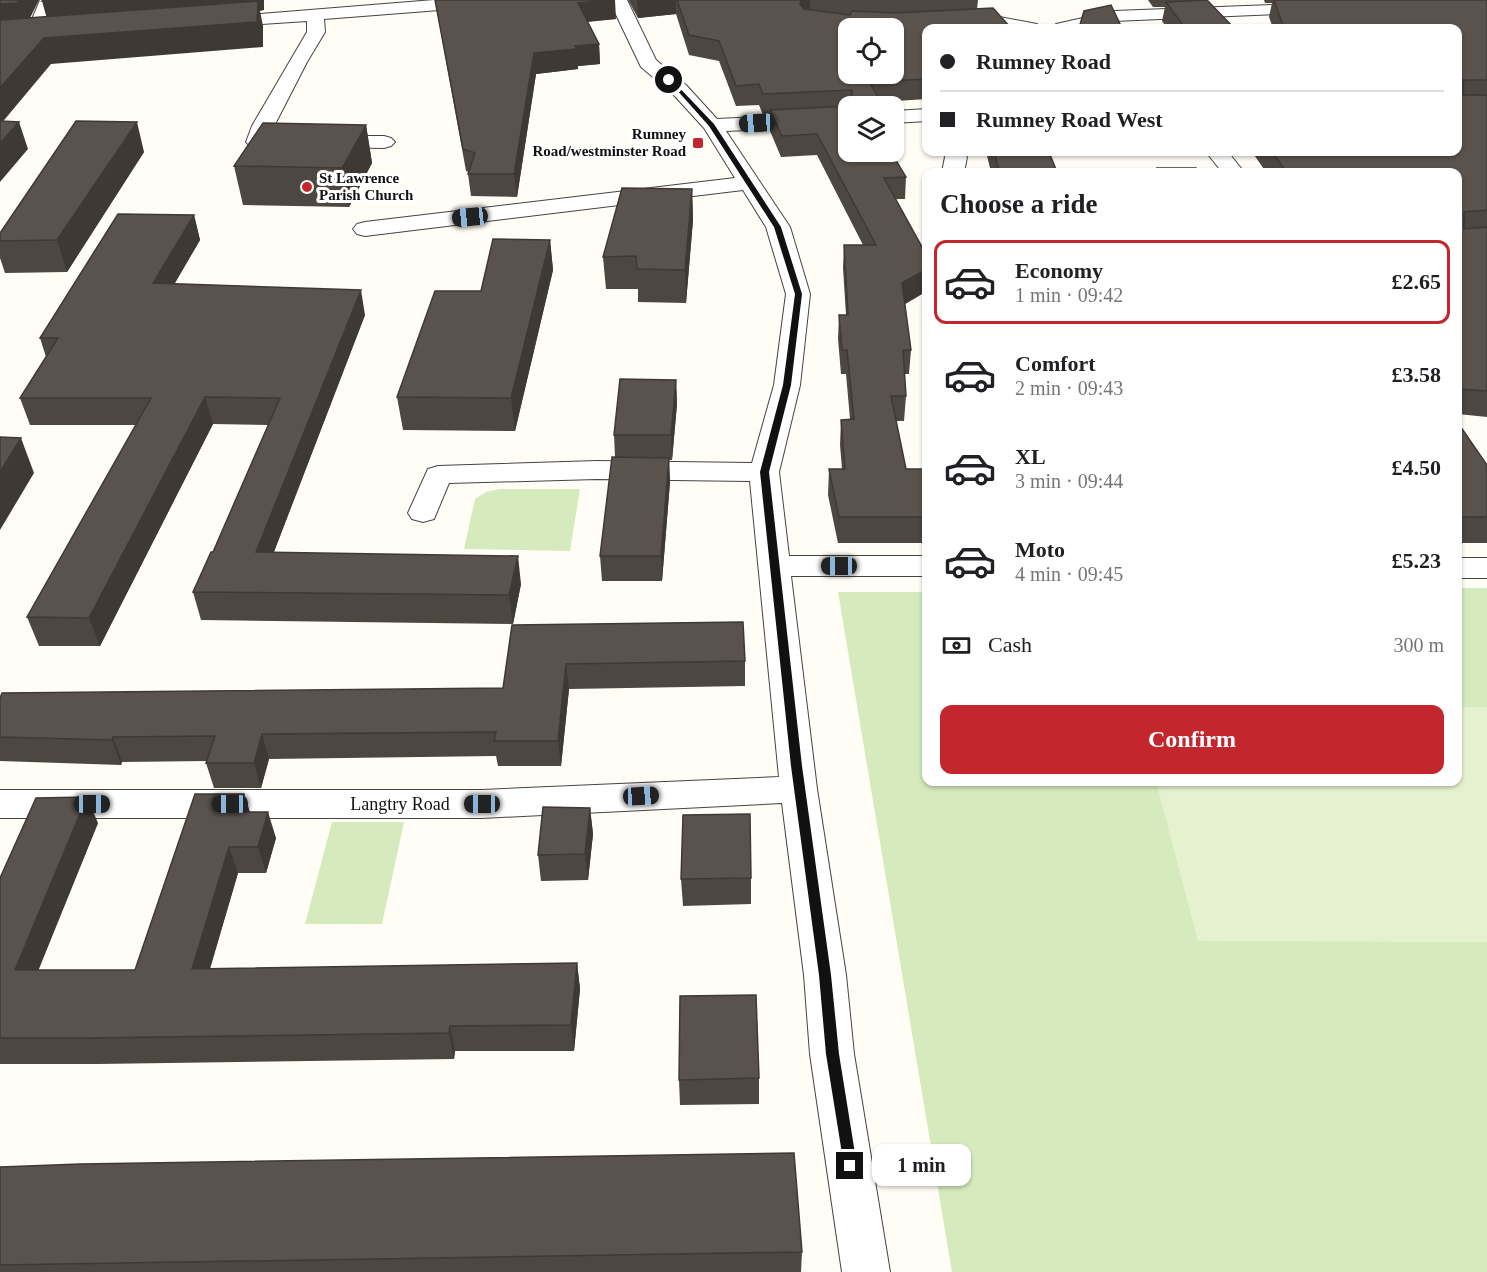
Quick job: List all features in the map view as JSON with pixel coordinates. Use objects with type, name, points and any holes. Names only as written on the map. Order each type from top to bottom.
[{"type":"street","points":[[49,0],[27,36],[56,34]]},
{"type":"street","points":[[194,24],[504,0]]},
{"type":"street","points":[[618,0],[648,63],[679,89],[711,125],[778,227],[798,294],[787,385],[764,472],[799,789],[825,975],[832,1054],[866,1272]]},
{"type":"street","points":[[1096,0],[1114,16]]},
{"type":"street","points":[[1079,24],[1114,16],[1297,9]]},
{"type":"street","points":[[313,15],[317,23],[316,32],[262,126],[257,142],[384,142]]},
{"type":"street","points":[[938,22],[984,19],[1010,24]]},
{"type":"street","points":[[904,116],[922,115]]},
{"type":"street","points":[[711,125],[838,119]]},
{"type":"street","points":[[1220,156],[1230,168]]},
{"type":"street","points":[[366,229],[750,183]]},
{"type":"street","points":[[423,513],[438,475],[597,470],[764,472]]},
{"type":"street","points":[[774,566],[922,566]]},
{"type":"street","points":[[1462,568],[1487,568]]},
{"type":"street","name":"Langtry Road","points":[[0,804],[482,804],[799,789]]},
{"type":"green space","points":[[499,489],[580,489],[570,551],[464,549],[475,499],[486,492]]},
{"type":"green space","points":[[1462,588],[1487,588],[1487,1272],[952,1272],[838,592],[922,592],[922,786],[1462,786]]},
{"type":"green space","points":[[1462,707],[1487,707],[1487,942],[1198,941],[1157,786],[1462,786]]},
{"type":"green space","points":[[332,822],[404,822],[382,924],[305,924]]},
{"type":"building","points":[[0,0],[19,0],[18,3],[0,4]]},
{"type":"building","points":[[435,0],[615,0],[578,3],[599,44],[575,46],[577,49],[534,53],[514,174],[468,174],[475,153],[463,149]]},
{"type":"building","points":[[677,0],[801,0],[800,4],[804,9],[850,15],[852,11],[895,13],[993,8],[1007,24],[922,24],[922,79],[904,80],[904,18],[838,18],[838,84],[870,84],[878,96],[852,96],[852,90],[763,94],[759,84],[736,86],[719,41],[689,35]]},
{"type":"building","points":[[1207,0],[1230,24],[1182,24],[1166,2]]},
{"type":"building","points":[[1274,0],[1487,0],[1487,80],[1463,80],[1463,95],[1487,95],[1487,210],[1464,212],[1464,229],[1487,227],[1487,391],[1462,389],[1462,168],[1284,168],[1275,156],[1462,156],[1462,24],[1283,24]]},
{"type":"building","points":[[258,1],[257,22],[44,38],[0,88],[0,20]]},
{"type":"building","points":[[1111,5],[1120,24],[1080,24],[1084,11]]},
{"type":"building","points":[[838,107],[838,162],[897,162],[906,177],[884,178],[922,247],[922,272],[902,283],[911,350],[903,350],[906,396],[891,396],[906,469],[922,469],[922,517],[839,517],[829,469],[845,469],[841,420],[854,419],[847,350],[842,350],[839,315],[848,315],[844,245],[876,245],[817,134],[782,136],[770,110]]},
{"type":"building","points":[[0,121],[19,122],[0,143]]},
{"type":"building","points":[[76,121],[137,122],[57,240],[0,241],[0,233]]},
{"type":"building","points":[[263,123],[366,125],[342,168],[234,166]]},
{"type":"building","points":[[995,156],[1051,156],[1055,168],[998,168]]},
{"type":"building","points":[[622,188],[692,189],[685,270],[637,269],[636,256],[603,257]]},
{"type":"building","points":[[118,214],[194,215],[153,283],[361,290],[256,552],[518,556],[509,595],[193,592],[213,552],[280,398],[205,397],[89,618],[27,617],[151,398],[20,398],[58,338],[40,338]]},
{"type":"building","points":[[493,239],[550,240],[511,398],[397,397],[435,291],[481,291]]},
{"type":"building","points":[[620,379],[676,380],[671,435],[614,435]]},
{"type":"building","points":[[1462,429],[1487,465],[1487,517],[1462,517]]},
{"type":"building","points":[[0,437],[21,438],[0,472]]},
{"type":"building","points":[[612,457],[669,458],[661,556],[600,556]]},
{"type":"building","points":[[743,622],[745,661],[566,664],[558,741],[494,741],[496,732],[262,734],[254,763],[206,763],[215,736],[113,737],[112,740],[0,737],[2,693],[503,688],[512,625]]},
{"type":"building","points":[[195,794],[244,794],[239,812],[268,812],[258,847],[229,847],[192,969],[577,963],[571,1025],[450,1026],[449,1033],[0,1038],[0,878],[36,798],[87,797],[15,970],[135,970]]},
{"type":"building","points":[[543,807],[590,808],[585,854],[538,855]]},
{"type":"building","points":[[750,814],[751,878],[681,879],[683,815]]},
{"type":"building","points":[[756,995],[759,1078],[679,1080],[680,996]]},
{"type":"building","points":[[794,1153],[802,1252],[0,1265],[0,1167]]},
{"type":"place","name":"Rumney Road/westminster Road","points":[[698,143]]},
{"type":"place","name":"St Lawrence Parish Church","points":[[307,187]]},
{"type":"route","points":[[669,80],[711,125],[778,227],[798,294],[787,385],[764,472],[797,766],[825,975],[832,1054],[850,1166]]}]
